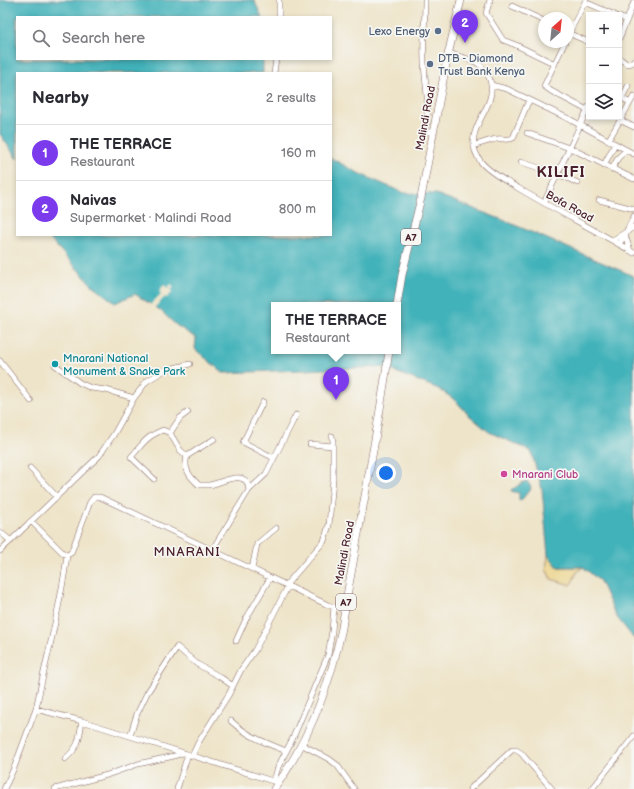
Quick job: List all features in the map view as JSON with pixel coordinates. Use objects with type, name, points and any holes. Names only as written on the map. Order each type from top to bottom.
[{"type":"highway","name":"Malindi Road","points":[[397,302],[421,198],[448,56],[461,0]]},
{"type":"highway","name":"Malindi Road","points":[[276,784],[301,744],[326,686],[342,629],[344,610],[382,404],[389,354]]},
{"type":"street","points":[[279,0],[279,16]]},
{"type":"street","points":[[425,0],[424,62],[428,93],[428,111],[424,132],[433,132]]},
{"type":"street","points":[[490,0],[486,13],[503,40],[555,64]]},
{"type":"street","points":[[574,23],[586,1],[609,12]]},
{"type":"street","points":[[622,32],[633,1]]},
{"type":"street","points":[[512,6],[538,18]]},
{"type":"street","points":[[622,18],[627,20]]},
{"type":"street","points":[[574,36],[586,41]]},
{"type":"street","points":[[562,48],[544,87],[586,107]]},
{"type":"street","points":[[448,56],[464,58],[474,62],[484,69],[489,77],[492,93],[475,130],[475,146],[498,139],[508,140],[513,138],[529,100]]},
{"type":"street","points":[[622,60],[627,64],[632,63],[634,60]]},
{"type":"street","points":[[274,72],[276,62]]},
{"type":"street","points":[[491,85],[507,89],[580,124],[608,141],[634,154]]},
{"type":"street","points":[[622,117],[632,100],[622,98],[628,86]]},
{"type":"street","points":[[544,203],[586,112]]},
{"type":"street","points":[[608,141],[620,120],[634,128]]},
{"type":"street","points":[[527,133],[572,149],[634,179]]},
{"type":"street","points":[[604,165],[615,144]]},
{"type":"street","name":"Bofa Road","points":[[475,146],[476,153],[486,167],[544,203],[606,238],[613,240],[632,252]]},
{"type":"street","points":[[612,169],[618,158],[626,150]]},
{"type":"street","points":[[521,162],[558,174],[578,183]]},
{"type":"street","points":[[599,200],[634,209]]},
{"type":"street","points":[[619,244],[628,231],[634,216]]},
{"type":"street","points":[[606,238],[628,231]]},
{"type":"street","points":[[613,240],[628,231]]},
{"type":"street","points":[[628,231],[632,252]]},
{"type":"street","points":[[0,361],[32,401]]},
{"type":"street","points":[[0,551],[99,456],[114,434],[141,387],[153,376],[172,367],[190,364]]},
{"type":"street","points":[[55,365],[86,386],[134,398]]},
{"type":"street","points":[[263,402],[243,442],[274,458]]},
{"type":"street","points":[[170,433],[180,418],[188,412]]},
{"type":"street","points":[[212,550],[249,490],[266,474],[296,415]]},
{"type":"street","points":[[154,479],[131,457],[142,442],[152,434],[162,430],[170,433],[180,450],[187,456]]},
{"type":"street","points":[[177,789],[187,754],[198,743],[233,686],[241,670],[255,650],[287,586],[324,541],[329,525],[333,479],[332,436]]},
{"type":"street","points":[[214,439],[187,456],[185,461],[188,474],[199,485],[209,485],[233,478],[242,478],[247,482],[249,490]]},
{"type":"street","points":[[310,444],[333,446]]},
{"type":"street","points":[[30,468],[57,497]]},
{"type":"street","points":[[4,789],[14,768],[36,709],[57,614],[67,555],[71,553],[90,502],[96,497],[104,499],[287,586],[344,610]]},
{"type":"street","points":[[31,521],[64,554],[67,555]]},
{"type":"street","points":[[252,569],[257,544],[276,528]]},
{"type":"street","points":[[0,532],[11,541]]},
{"type":"street","points":[[236,641],[246,619],[270,578]]},
{"type":"street","points":[[36,709],[130,736],[276,784],[278,767],[328,654],[334,607]]},
{"type":"street","points":[[130,736],[137,714],[148,693],[177,647],[197,664],[233,686]]},
{"type":"street","points":[[65,759],[74,752],[77,746],[82,721]]},
{"type":"street","points":[[231,721],[240,729],[256,738],[286,751]]},
{"type":"street","points":[[592,789],[634,736]]},
{"type":"street","points":[[301,744],[337,765],[354,789]]},
{"type":"street","points":[[470,789],[512,750],[516,750],[521,753],[552,789]]},
{"type":"street","points":[[55,789],[107,775],[138,764],[187,754]]},
{"type":"street","points":[[345,789],[348,782]]},
{"type":"sand","points":[[548,555],[558,567],[583,567],[577,572],[571,585],[551,579],[546,569]]},
{"type":"water","points":[[0,0],[254,0],[262,16],[16,16],[16,60],[263,60],[263,72],[16,72],[16,158],[0,134]]},
{"type":"water","points":[[332,159],[360,174],[404,193],[436,194],[508,222],[634,277],[634,639],[616,616],[600,581],[583,567],[558,567],[548,555],[542,489],[531,451],[489,432],[470,416],[455,400],[439,389],[383,367],[223,373],[195,349],[196,338],[176,325],[161,311],[135,294],[115,303],[92,285],[48,236],[332,236]]},
{"type":"water","points":[[527,481],[531,487],[530,491],[521,501],[519,500],[519,493],[511,491]]},
{"type":"pier","points":[[171,284],[174,287],[167,298],[165,297],[154,308],[150,305],[161,294],[159,291],[164,285],[168,288]]},
{"type":"place","name":"Lexo Energy","points":[[438,31]]},
{"type":"place","name":"Naivas","points":[[465,43]]},
{"type":"place","name":"DTB - Diamond Trust Bank Kenya","points":[[430,64]]},
{"type":"place","name":"Mnarani National Monument & Snake Park","points":[[55,364]]},
{"type":"place","name":"THE TERRACE","points":[[336,400]]},
{"type":"place","name":"Mnarani Club","points":[[504,474]]},
{"type":"district","name":"KILIFI","points":[[561,172]]},
{"type":"district","name":"MNARANI","points":[[187,551]]}]
